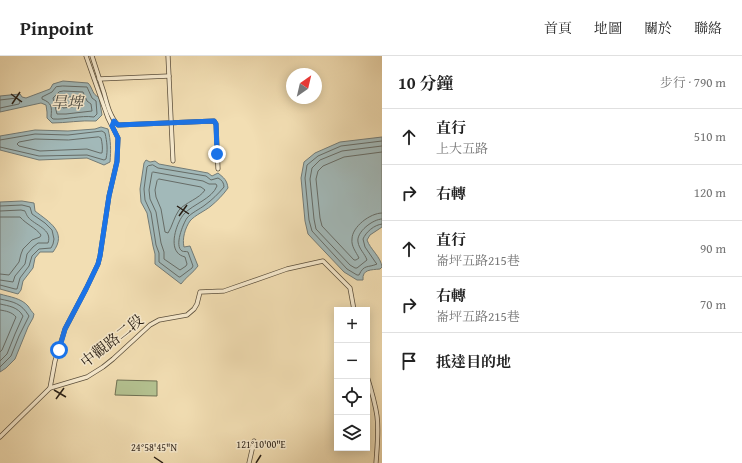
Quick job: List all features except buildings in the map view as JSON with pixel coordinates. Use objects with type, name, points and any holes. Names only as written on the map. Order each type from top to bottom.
[{"type":"street","points":[[50,388],[55,361],[65,329],[98,264],[109,196],[117,162],[118,138],[108,118],[86,56]]},
{"type":"street","points":[[92,56],[109,110],[114,121],[118,125],[171,124],[214,121],[216,124],[218,169]]},
{"type":"street","points":[[168,56],[173,162]]},
{"type":"street","points":[[99,79],[169,76]]},
{"type":"street","points":[[112,126],[114,121]]},
{"type":"street","name":"中觀路二段","points":[[0,437],[50,388],[87,377],[103,367],[150,325],[159,320],[187,315],[197,304],[200,292],[224,291],[287,269],[323,261],[350,288],[353,307]]},
{"type":"street","points":[[368,379],[377,418],[378,436],[376,463]]},
{"type":"street","points":[[249,463],[254,440]]},
{"type":"green space","points":[[117,380],[157,381],[157,396],[115,395]]},
{"type":"water","name":"旱埤","points":[[63,81],[88,83],[90,85],[95,95],[99,97],[102,115],[96,121],[52,123],[47,118],[46,105],[41,103],[0,112],[0,96],[20,94],[22,97],[26,98],[50,89],[53,84]]},
{"type":"water","points":[[101,127],[108,129],[111,149],[110,162],[104,165],[87,158],[39,160],[0,150],[0,136],[35,130],[68,131],[95,129]]},
{"type":"water","points":[[382,137],[382,227],[370,235],[367,240],[370,247],[380,260],[382,267],[380,269],[366,272],[363,276],[363,280],[357,280],[344,272],[308,234],[305,221],[301,178],[304,162],[315,153],[340,142]]},
{"type":"water","points":[[146,160],[150,162],[155,161],[159,164],[208,173],[212,176],[218,173],[225,179],[228,185],[228,188],[220,198],[192,219],[187,227],[184,234],[183,244],[184,247],[190,246],[198,266],[181,284],[155,264],[155,254],[147,213],[141,202],[140,189],[144,163]]},
{"type":"water","points":[[22,201],[34,203],[35,211],[55,228],[58,233],[58,239],[57,245],[53,252],[40,252],[35,258],[33,268],[23,281],[21,290],[18,294],[0,289],[0,202]]},
{"type":"water","points":[[0,294],[22,301],[34,314],[15,359],[0,372]]},
{"type":"route","points":[[59,350],[65,329],[98,264],[100,256],[109,196],[117,162],[118,138],[112,126],[114,121],[117,125],[171,124],[214,121],[216,124],[217,154]]}]
